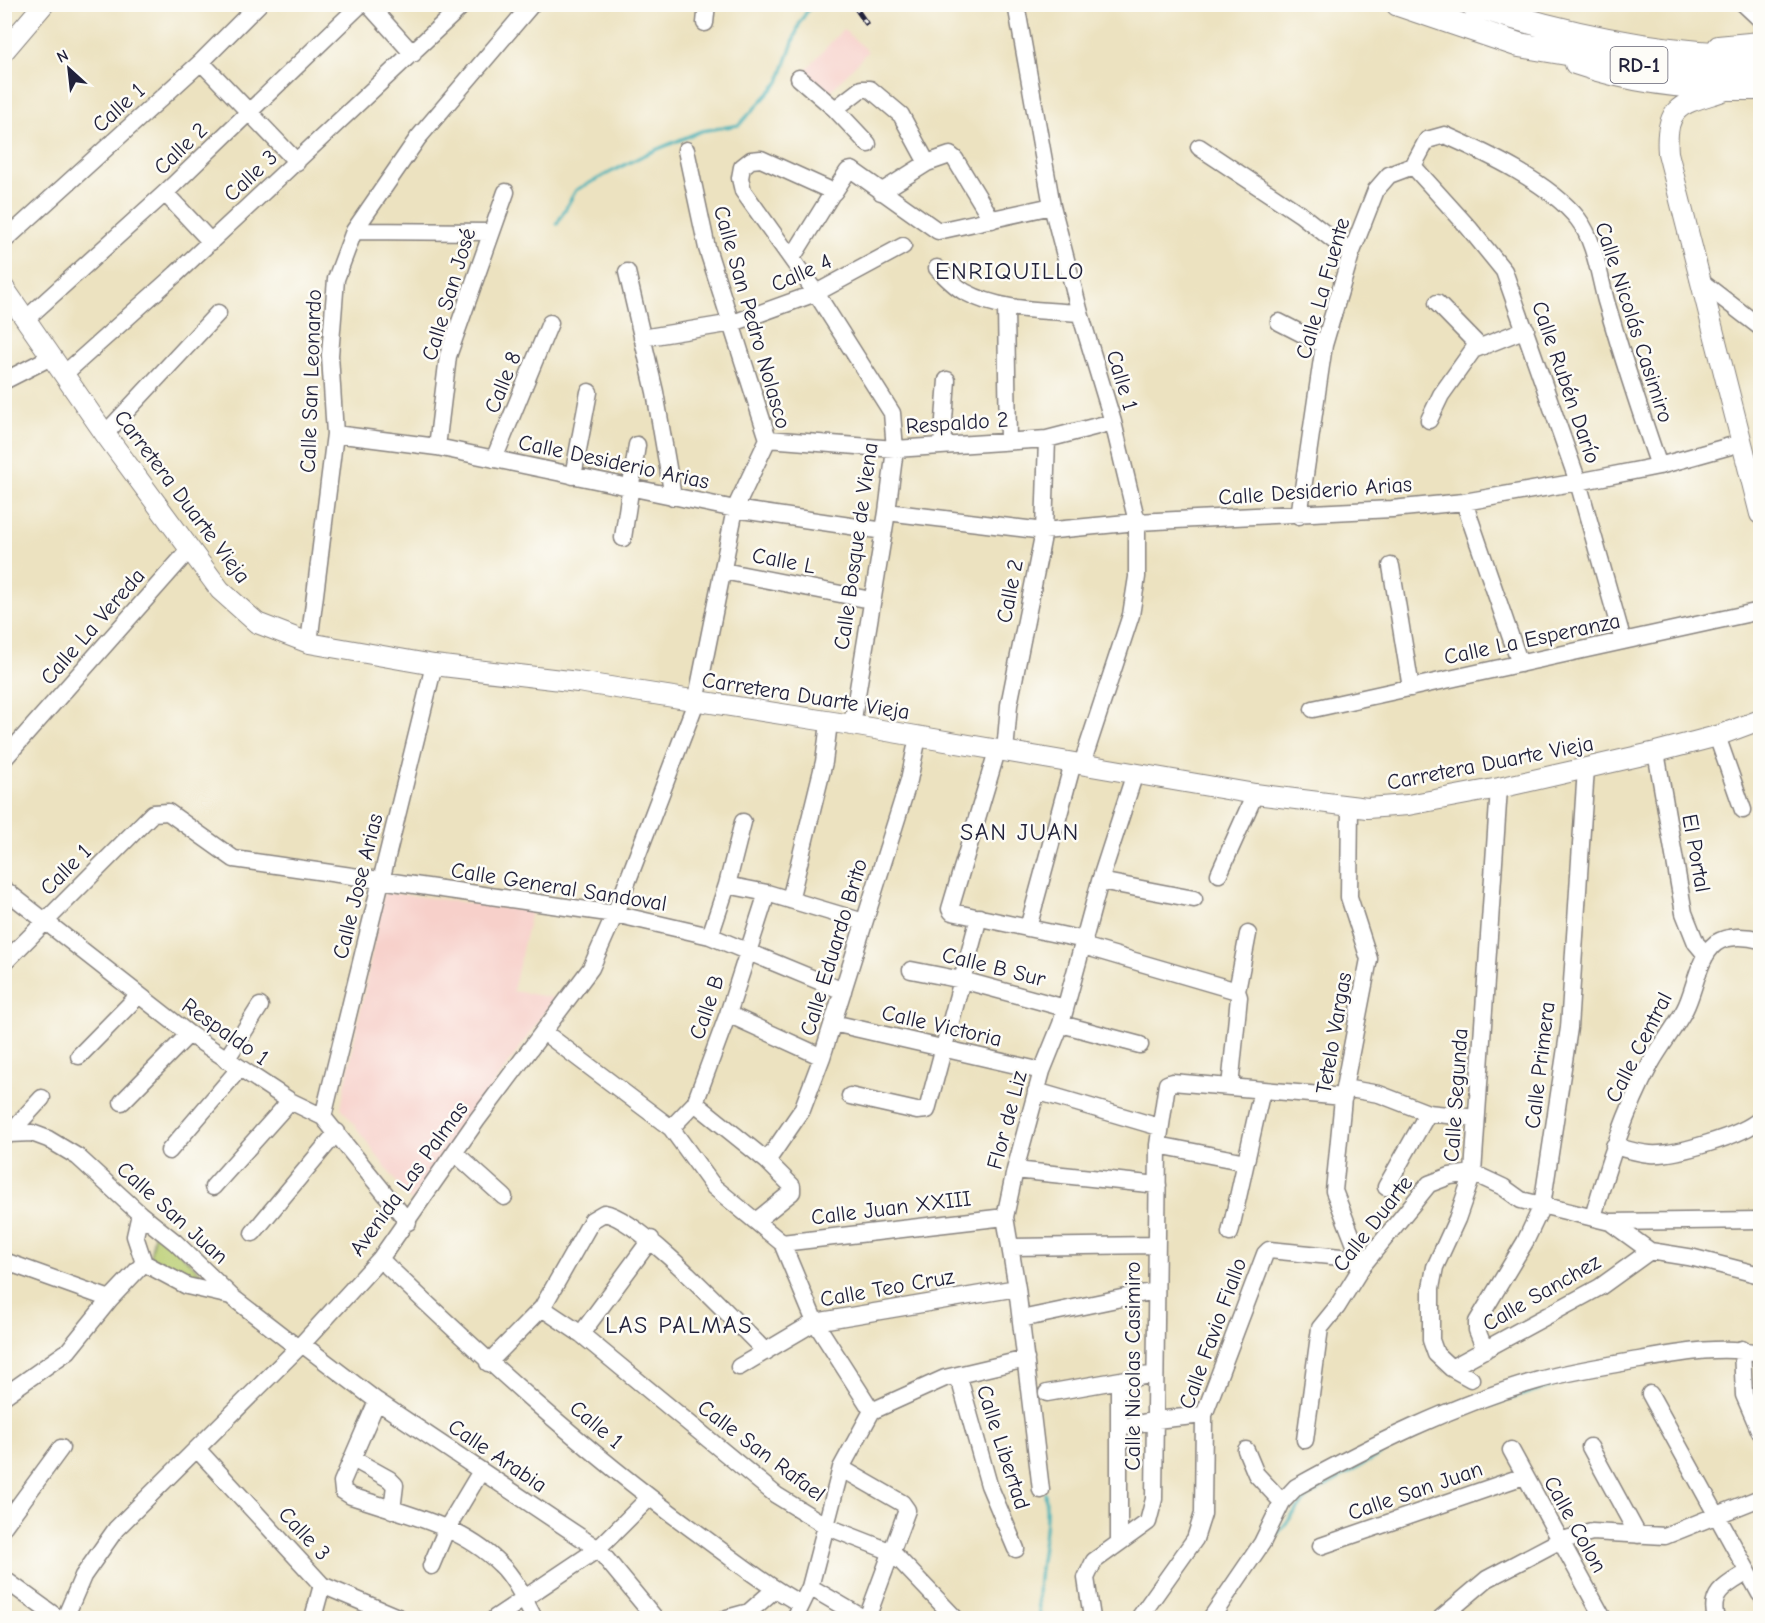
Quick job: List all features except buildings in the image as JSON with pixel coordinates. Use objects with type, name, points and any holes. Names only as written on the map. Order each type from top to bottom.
[{"type":"highway","name":"RD-1","points":[[1398,4],[1519,45],[1650,67],[1761,73]]},
{"type":"highway","name":"RD-1","points":[[1472,4],[1581,35],[1674,50],[1761,56]]},
{"type":"main road","points":[[4,32],[27,4]]},
{"type":"main road","points":[[4,51],[44,4]]},
{"type":"main road","points":[[1674,50],[1761,42]]},
{"type":"main road","points":[[1519,45],[1596,70],[1646,81],[1726,90],[1761,90]]},
{"type":"main road","points":[[1726,90],[1677,107],[1670,116],[1666,132],[1671,173],[1761,514]]},
{"type":"main road","name":"Carretera Duarte Vieja","points":[[4,288],[105,434],[220,590],[257,624],[309,643],[434,665],[578,682],[852,725],[1255,794],[1350,806],[1407,805],[1499,788],[1656,752],[1717,736],[1761,720]]},
{"type":"street","name":"Calle 1","points":[[4,241],[201,62],[259,4]]},
{"type":"street","name":"Calle 2","points":[[26,320],[165,193],[361,4]]},
{"type":"street","points":[[368,4],[413,54]]},
{"type":"street","name":"Calle 3","points":[[63,375],[211,242],[464,4]]},
{"type":"street","name":"Calle San Leonardo","points":[[309,643],[335,434],[330,355],[336,279],[354,231],[418,138],[532,4]]},
{"type":"street","points":[[705,23],[707,4]]},
{"type":"street","name":"Calle 1","points":[[1016,4],[1052,206],[1080,314],[1113,422],[1137,522],[1137,577],[1131,615],[1078,764],[1028,928]]},
{"type":"street","points":[[1744,4],[1761,19]]},
{"type":"street","points":[[201,62],[297,162]]},
{"type":"street","points":[[799,78],[835,109],[868,144]]},
{"type":"street","points":[[835,109],[861,89],[870,89],[901,116],[927,163]]},
{"type":"street","name":"Calle Nicolás Casimiro","points":[[1413,166],[1427,140],[1445,135],[1492,155],[1539,185],[1577,218],[1590,245],[1659,466]]},
{"type":"street","points":[[1199,147],[1222,173],[1300,213],[1351,254]]},
{"type":"street","name":"Calle San Pedro Nolasco","points":[[686,150],[707,248],[733,323],[768,439],[735,509],[696,702]]},
{"type":"street","points":[[881,192],[927,163],[950,155],[955,159],[992,220]]},
{"type":"street","name":"Calle Bosque de Viena","points":[[833,192],[761,159],[751,160],[742,167],[740,178],[743,191],[792,258],[892,413],[895,449],[887,512],[852,725]]},
{"type":"street","name":"Calle La Fuente","points":[[1299,516],[1324,345],[1351,254],[1376,190],[1389,175],[1413,166]]},
{"type":"street","name":"Calle Rubén Darío","points":[[1413,166],[1504,271],[1578,482],[1623,641]]},
{"type":"street","points":[[792,258],[833,192],[850,170],[938,231],[1052,206]]},
{"type":"street","name":"Calle San José","points":[[437,447],[448,356],[506,192]]},
{"type":"street","points":[[165,193],[211,242]]},
{"type":"street","points":[[354,231],[491,232]]},
{"type":"street","name":"Calle 4","points":[[642,338],[733,323],[816,294],[903,246]]},
{"type":"street","points":[[937,268],[963,291],[1006,307],[1080,314]]},
{"type":"street","points":[[627,272],[656,392],[673,496]]},
{"type":"street","points":[[1699,280],[1761,327]]},
{"type":"street","points":[[1437,303],[1479,346]]},
{"type":"street","points":[[1006,307],[1008,441]]},
{"type":"street","points":[[105,434],[218,313]]},
{"type":"street","name":"Calle 8","points":[[494,459],[550,322]]},
{"type":"street","points":[[1279,322],[1324,345]]},
{"type":"street","points":[[1430,420],[1441,395],[1457,371],[1479,346],[1526,329]]},
{"type":"street","points":[[4,381],[51,357]]},
{"type":"street","points":[[942,446],[946,380]]},
{"type":"street","points":[[573,476],[589,392]]},
{"type":"street","name":"Respaldo 2","points":[[768,439],[895,449],[1047,439],[1113,422]]},
{"type":"street","name":"Calle Desiderio Arias","points":[[335,434],[437,447],[735,509],[884,531]]},
{"type":"street","name":"Calle 2","points":[[979,917],[952,912],[950,909],[1001,751],[1044,531],[1047,439]]},
{"type":"street","name":"Calle Desiderio Arias","points":[[887,512],[1044,531],[1137,522],[1299,516],[1464,502],[1659,466],[1741,443]]},
{"type":"street","points":[[623,538],[638,445]]},
{"type":"street","points":[[1464,502],[1520,664]]},
{"type":"street","name":"Calle La Vereda","points":[[4,759],[190,549]]},
{"type":"street","points":[[1391,566],[1411,688]]},
{"type":"street","name":"Calle L","points":[[723,571],[871,600]]},
{"type":"street","name":"Calle La Esperanza","points":[[1314,709],[1761,611]]},
{"type":"street","name":"Calle Jose Arias","points":[[323,1117],[434,665]]},
{"type":"street","name":"Avenida Las Palmas","points":[[65,1618],[83,1576],[116,1529],[300,1346],[380,1259],[591,968],[615,914],[696,702]]},
{"type":"street","points":[[790,900],[824,762],[829,723]]},
{"type":"street","points":[[1717,736],[1743,810]]},
{"type":"street","name":"Calle Eduardo Brito","points":[[767,1161],[802,1110],[822,1057],[909,780],[918,737]]},
{"type":"street","name":"El Portal","points":[[1656,752],[1684,913],[1696,943],[1706,956]]},
{"type":"street","name":"Calle Primera","points":[[1485,1350],[1477,1330],[1477,1322],[1525,1242],[1542,1206],[1569,1028],[1586,768]]},
{"type":"street","name":"Flor de Liz","points":[[1041,1490],[1012,1247],[1005,1217],[1036,1091],[1063,1016],[1100,881],[1135,773]]},
{"type":"street","name":"Calle Segunda","points":[[1471,1379],[1451,1368],[1436,1354],[1431,1340],[1431,1288],[1435,1267],[1457,1219],[1473,1173],[1499,788]]},
{"type":"street","points":[[1219,873],[1255,794]]},
{"type":"street","name":"Tetelo Vargas","points":[[1350,806],[1349,897],[1369,959],[1344,1093],[1334,1191],[1363,1265]]},
{"type":"street","name":"Calle 1","points":[[4,963],[153,813],[161,811]]},
{"type":"street","name":"Calle General Sandoval","points":[[161,811],[168,812],[234,859],[293,870],[615,914],[710,936],[749,950],[843,991]]},
{"type":"street","points":[[710,936],[727,885],[742,822]]},
{"type":"street","points":[[1100,881],[1194,899]]},
{"type":"street","points":[[727,885],[767,893],[864,922]]},
{"type":"street","name":"Respaldo 1","points":[[4,890],[138,996],[232,1065],[290,1101],[323,1117],[408,1222]]},
{"type":"street","name":"Calle B","points":[[671,1128],[695,1103],[728,1014],[767,893]]},
{"type":"street","points":[[850,1096],[917,1111],[927,1110],[979,917],[1084,943],[1237,991]]},
{"type":"street","points":[[1248,934],[1237,991],[1239,997],[1230,1087],[1379,1094],[1428,1113],[1476,1118]]},
{"type":"street","points":[[1706,956],[1717,943],[1733,938],[1750,936],[1761,940]]},
{"type":"street","name":"Calle Central","points":[[1593,1217],[1614,1146],[1651,1064],[1685,1008],[1706,956]]},
{"type":"street","name":"Calle B Sur","points":[[911,970],[962,980],[1140,1045]]},
{"type":"street","points":[[79,1056],[138,996]]},
{"type":"street","points":[[169,1150],[232,1065],[260,1006]]},
{"type":"street","points":[[728,1014],[822,1057]]},
{"type":"street","name":"Calle Victoria","points":[[833,1023],[1042,1071]]},
{"type":"street","points":[[545,1033],[671,1128],[714,1187],[782,1243],[814,1322],[872,1411],[841,1468],[828,1527],[810,1587],[798,1611]]},
{"type":"street","points":[[122,1102],[189,1034]]},
{"type":"street","name":"Calle Nicolas Casimiro","points":[[1092,1618],[1086,1578],[1094,1561],[1148,1522],[1154,1499],[1155,1245],[1158,1145],[1167,1084],[1172,1082],[1230,1087]]},
{"type":"street","points":[[1230,1233],[1262,1090]]},
{"type":"street","points":[[1036,1091],[1159,1127]]},
{"type":"street","points":[[6,1136],[42,1098]]},
{"type":"street","points":[[213,1187],[290,1101]]},
{"type":"street","points":[[695,1103],[767,1161],[792,1186],[792,1192],[756,1221]]},
{"type":"street","points":[[1386,1187],[1428,1113]]},
{"type":"street","points":[[1614,1146],[1652,1154],[1670,1152],[1724,1137],[1746,1129],[1761,1119]]},
{"type":"street","name":"Calle San Juan","points":[[6,1136],[26,1132],[48,1138],[78,1157],[140,1214],[175,1242],[232,1297],[300,1346]]},
{"type":"street","points":[[253,1233],[337,1132]]},
{"type":"street","points":[[1158,1145],[1246,1162]]},
{"type":"street","points":[[455,1153],[504,1197]]},
{"type":"street","points":[[1015,1170],[1158,1185]]},
{"type":"street","points":[[1473,1173],[1503,1187],[1521,1200],[1610,1222],[1761,1220]]},
{"type":"street","name":"Calle Duarte","points":[[1305,1440],[1320,1328],[1337,1307],[1363,1265],[1429,1184],[1450,1176],[1473,1173]]},
{"type":"street","points":[[488,1363],[542,1308],[592,1220],[604,1213],[613,1214],[651,1239],[766,1352]]},
{"type":"street","points":[[140,1214],[135,1236],[144,1263],[187,1286],[232,1297]]},
{"type":"street","name":"Calle Juan XXIII","points":[[782,1243],[1005,1217]]},
{"type":"street","points":[[1610,1222],[1650,1251],[1694,1258],[1761,1275]]},
{"type":"street","points":[[581,1334],[651,1239]]},
{"type":"street","points":[[1012,1247],[1155,1245]]},
{"type":"street","name":"Calle Favio Fiallo","points":[[1139,1618],[1195,1539],[1203,1514],[1204,1415],[1267,1251],[1351,1258],[1363,1265]]},
{"type":"street","name":"Calle Sanchez","points":[[1451,1368],[1600,1287],[1650,1251]]},
{"type":"street","name":"Calle 1","points":[[380,1259],[488,1363],[650,1498],[774,1590],[798,1611]]},
{"type":"street","points":[[4,1396],[68,1351],[110,1299],[144,1263]]},
{"type":"street","points":[[6,1264],[110,1299]]},
{"type":"street","name":"Calle Teo Cruz","points":[[740,1367],[814,1322],[1017,1288]]},
{"type":"street","points":[[1021,1320],[1155,1291]]},
{"type":"street","name":"Calle San Rafael","points":[[542,1308],[581,1334],[776,1495],[828,1527],[892,1552],[955,1618]]},
{"type":"street","name":"Calle Arabia","points":[[300,1346],[377,1401],[598,1550],[655,1618]]},
{"type":"street","points":[[1218,1616],[1262,1543],[1282,1502],[1296,1487],[1425,1421],[1537,1381],[1705,1349],[1742,1349],[1761,1353]]},
{"type":"street","points":[[1742,1349],[1744,1395],[1761,1432]]},
{"type":"street","points":[[955,1377],[1026,1359]]},
{"type":"street","points":[[1047,1393],[1155,1374]]},
{"type":"street","name":"Calle Libertad","points":[[872,1411],[945,1378],[955,1377],[961,1386],[989,1485],[1016,1549]]},
{"type":"street","points":[[1119,1381],[1119,1543]]},
{"type":"street","points":[[1650,1394],[1761,1594]]},
{"type":"street","points":[[377,1401],[342,1482],[343,1491],[351,1496],[447,1528],[472,1542],[501,1565],[534,1618]]},
{"type":"street","points":[[1120,1428],[1155,1420],[1204,1415]]},
{"type":"street","points":[[1590,1447],[1638,1535]]},
{"type":"street","points":[[4,1526],[61,1448]]},
{"type":"street","name":"Calle 3","points":[[196,1449],[322,1585],[400,1618]]},
{"type":"street","points":[[1246,1450],[1256,1474],[1282,1502]]},
{"type":"street","name":"Calle Colon","points":[[1511,1450],[1597,1617]]},
{"type":"street","points":[[353,1459],[389,1479],[395,1485],[392,1510]]},
{"type":"street","points":[[810,1587],[865,1618],[907,1509],[902,1503],[841,1468]]},
{"type":"street","points":[[431,1566],[447,1528],[481,1471]]},
{"type":"street","name":"Calle San Juan","points":[[1321,1546],[1524,1476]]},
{"type":"street","points":[[495,1618],[598,1550],[650,1498]]},
{"type":"street","points":[[1441,1618],[1487,1579],[1559,1541],[1592,1532],[1665,1536],[1761,1498]]},
{"type":"street","points":[[1716,1618],[1713,1606],[1715,1597],[1723,1588],[1748,1572]]},
{"type":"street","points":[[4,1579],[58,1618]]},
{"type":"street","points":[[313,1618],[322,1585]]},
{"type":"street","points":[[727,1618],[749,1612],[774,1590]]},
{"type":"shaded area","points":[[843,29],[868,51],[827,95],[803,73]]},
{"type":"shaded area","points":[[384,892],[531,911],[513,991],[555,998],[411,1202],[341,1107]]},
{"type":"green space","points":[[155,1229],[208,1280],[150,1257]]},
{"type":"waterway","points":[[557,224],[576,190],[646,154],[701,131],[739,125],[779,82],[800,22],[812,4]]},
{"type":"waterway","points":[[1490,1405],[1558,1384]]},
{"type":"waterway","points":[[1272,1540],[1308,1497],[1399,1443]]},
{"type":"waterway","points":[[1041,1618],[1038,1589],[1046,1524],[1045,1493]]},
{"type":"railway","points":[[853,4],[866,23]]},
{"type":"district","name":"ENRIQUILLO","points":[[1010,271]]},
{"type":"district","name":"SAN JUAN","points":[[1020,832]]},
{"type":"district","name":"LAS PALMAS","points":[[679,1325]]}]
